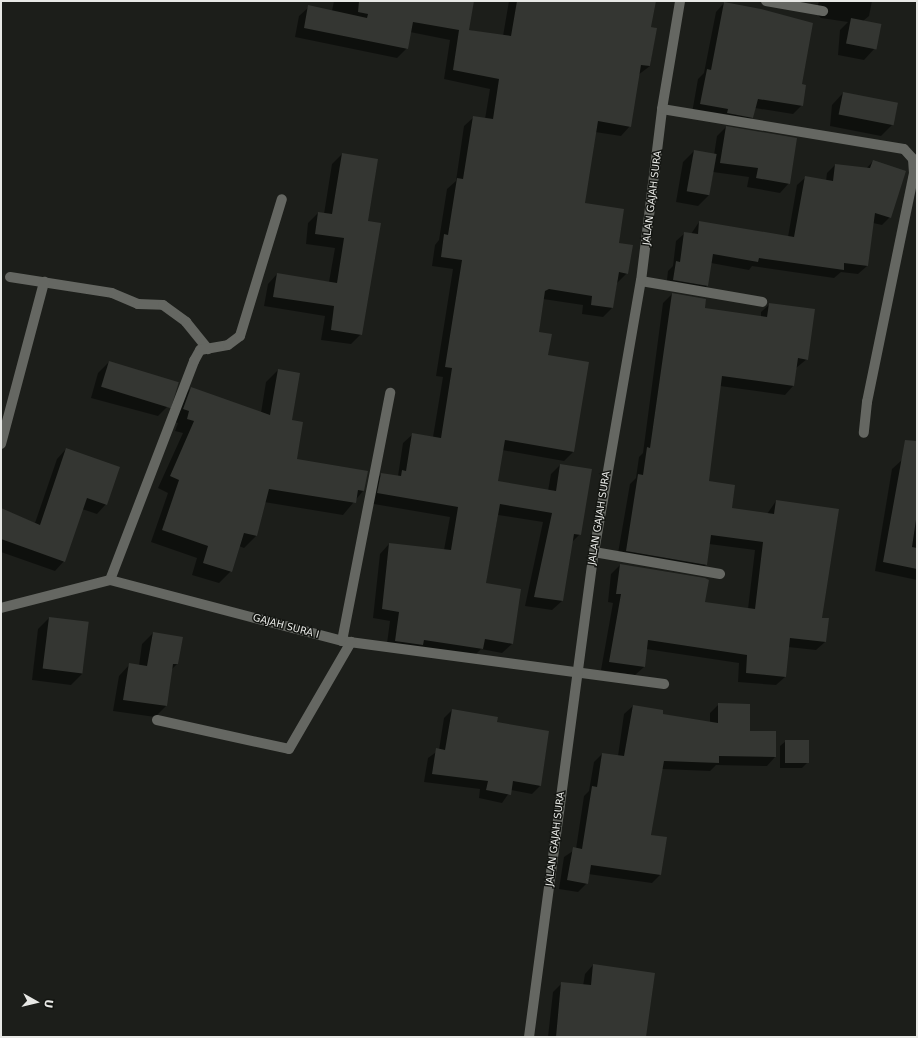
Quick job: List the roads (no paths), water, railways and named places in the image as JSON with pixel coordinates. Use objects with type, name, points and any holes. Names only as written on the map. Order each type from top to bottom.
[{"type":"street","name":"JALAN GAJAH SURA","points":[[529,1037],[594,552],[641,281],[662,109],[680,1]]},
{"type":"street","points":[[766,1],[824,11]]},
{"type":"street","points":[[662,109],[904,149],[913,159],[914,173],[867,402],[864,432]]},
{"type":"street","points":[[110,580],[194,361],[200,350],[228,345],[240,336],[282,199]]},
{"type":"street","points":[[10,277],[112,293],[138,304],[163,305],[186,322],[208,349]]},
{"type":"street","points":[[641,281],[762,302]]},
{"type":"street","points":[[1,444],[44,282]]},
{"type":"street","points":[[157,720],[289,749],[347,642],[390,393]]},
{"type":"street","points":[[594,552],[720,574]]},
{"type":"street","name":"GAJAH SURA I","points":[[1,608],[110,580],[347,642],[664,684]]}]
